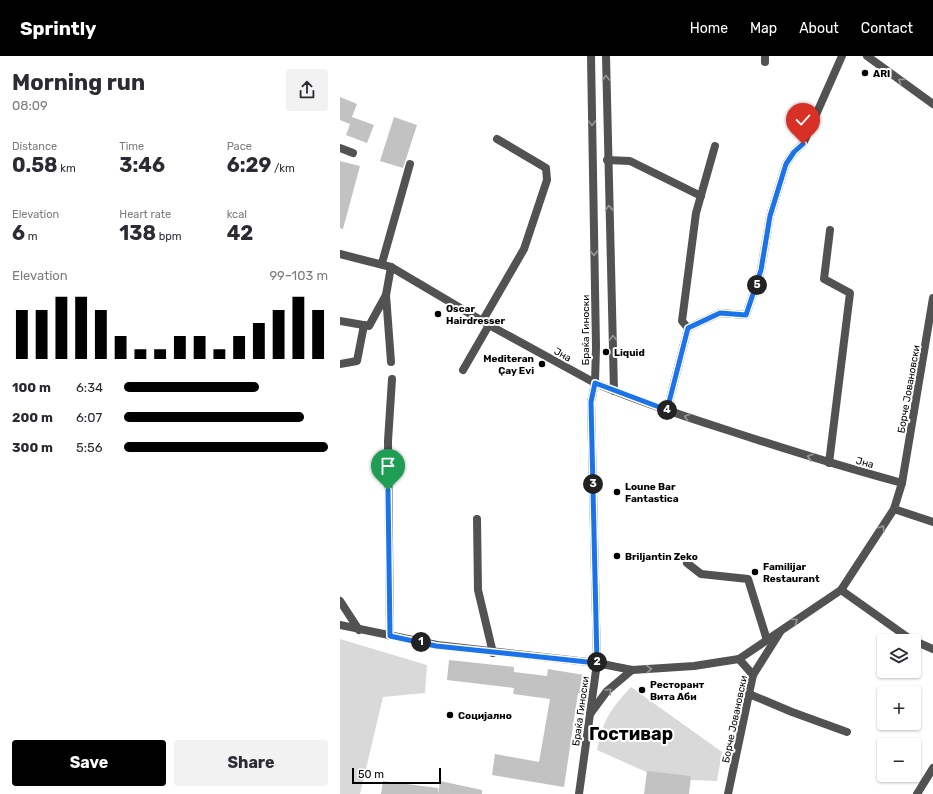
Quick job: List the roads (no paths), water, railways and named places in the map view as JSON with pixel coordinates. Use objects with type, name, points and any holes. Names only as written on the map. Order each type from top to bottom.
[{"type":"street","name":"Браќа Гиноски","points":[[579,794],[597,663],[591,402],[595,383],[596,347],[591,56]]},
{"type":"street","points":[[606,56],[607,160],[614,391]]},
{"type":"street","points":[[688,328],[720,313],[746,315],[761,270],[770,216],[786,164],[794,152],[803,144],[842,56]]},
{"type":"street","points":[[867,56],[933,104]]},
{"type":"street","points":[[463,370],[524,249],[547,180],[546,168],[497,139]]},
{"type":"street","points":[[688,328],[682,320],[696,213],[714,146]]},
{"type":"street","points":[[340,148],[353,153]]},
{"type":"street","points":[[607,160],[630,161],[701,196]]},
{"type":"street","points":[[382,264],[410,164]]},
{"type":"street","points":[[830,230],[824,279],[850,293],[830,463]]},
{"type":"street","name":"Јна","points":[[340,254],[391,267],[595,383],[614,391],[667,410],[830,463],[902,483]]},
{"type":"street","points":[[391,267],[386,295],[391,362]]},
{"type":"street","points":[[340,321],[369,326],[386,295]]},
{"type":"street","name":"Борче Јовановски","points":[[841,590],[894,509],[902,483],[933,298]]},
{"type":"street","points":[[340,364],[357,361],[364,325]]},
{"type":"street","points":[[667,410],[688,328]]},
{"type":"street","points":[[390,636],[388,441],[392,379]]},
{"type":"street","points":[[894,509],[933,522]]},
{"type":"street","points":[[477,519],[478,590],[493,653]]},
{"type":"street","points":[[687,563],[701,574],[748,578],[768,640]]},
{"type":"street","points":[[340,625],[436,646],[597,663],[632,670],[694,666],[739,659],[841,590],[910,639],[933,649]]},
{"type":"street","points":[[340,602],[359,630]]},
{"type":"street","name":"Борче Јовановски","points":[[728,794],[753,675],[780,632]]},
{"type":"street","points":[[739,659],[753,675]]},
{"type":"street","points":[[589,715],[608,691],[632,670]]},
{"type":"street","points":[[749,694],[846,732]]},
{"type":"street","points":[[917,794],[933,768]]},
{"type":"place","name":"ARI","points":[[865,73]]},
{"type":"place","name":"Oscar Hairdresser","points":[[438,314]]},
{"type":"place","name":"Liquid","points":[[606,352]]},
{"type":"place","name":"Mediteran Çay Evi","points":[[542,364]]},
{"type":"place","name":"Loune Bar Fantastica","points":[[617,492]]},
{"type":"place","name":"Briljantin Zeko","points":[[617,556]]},
{"type":"place","name":"Familijar Restaurant","points":[[755,572]]},
{"type":"place","name":"Ресторант Вита Аби","points":[[642,690]]},
{"type":"place","name":"Социјално","points":[[450,715]]},
{"type":"district","name":"Гостивар","points":[[631,734]]}]
